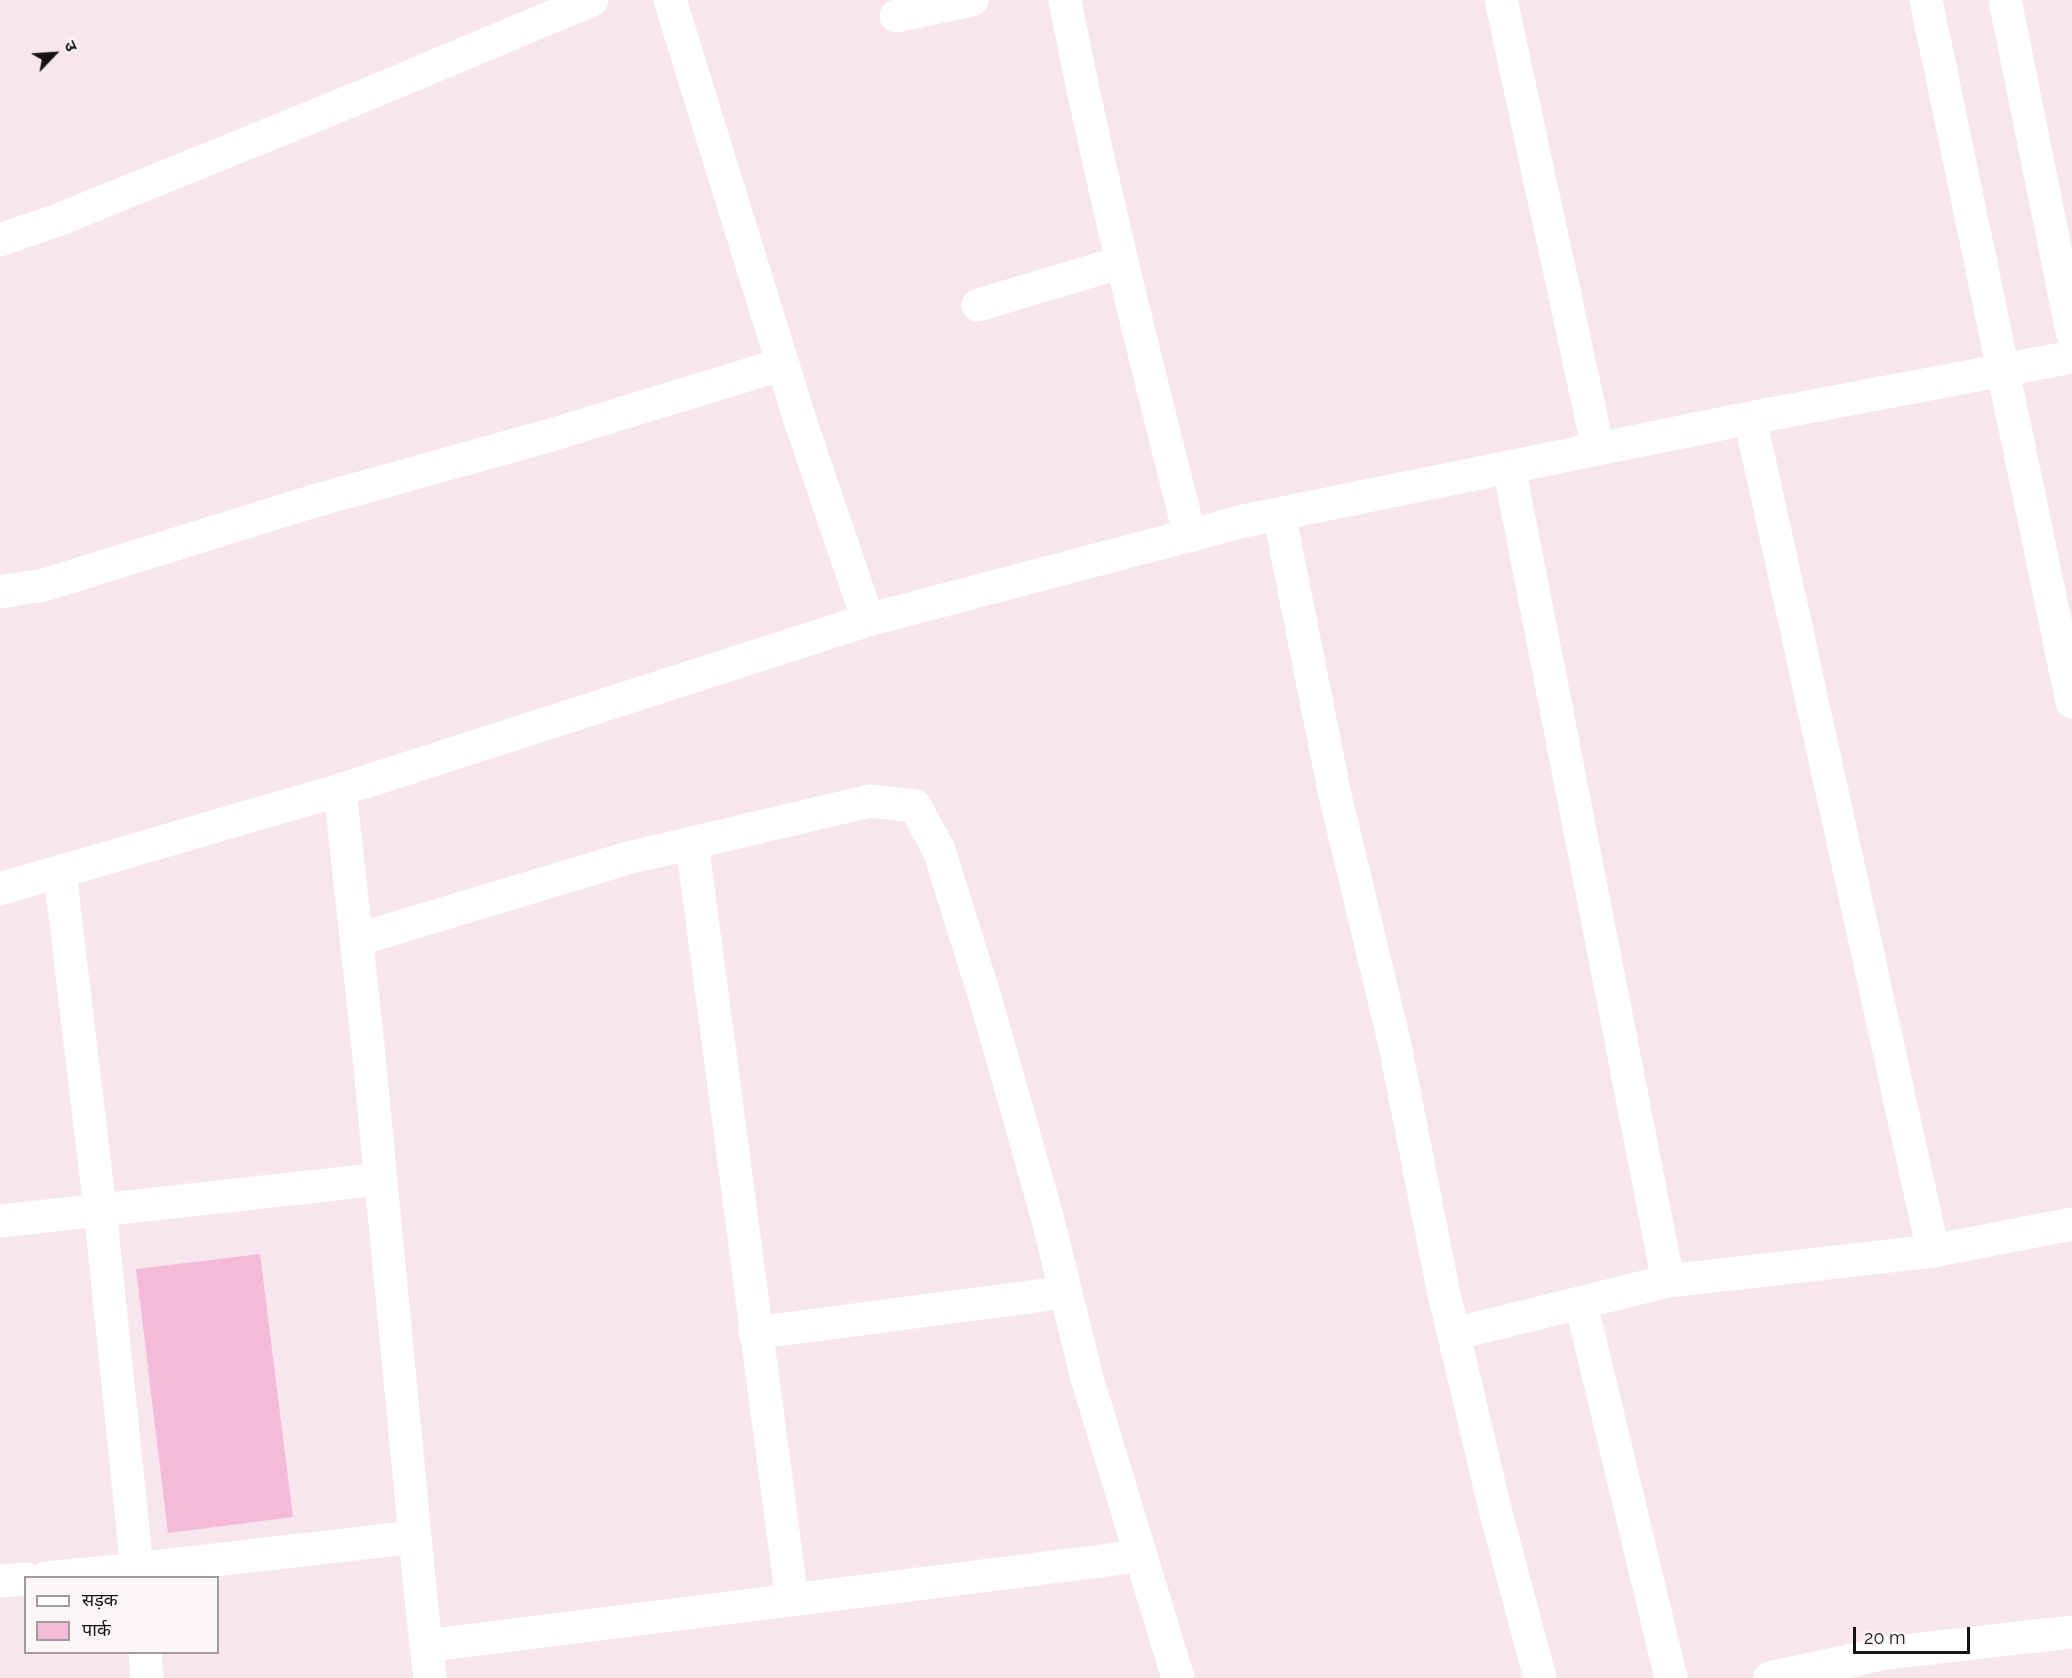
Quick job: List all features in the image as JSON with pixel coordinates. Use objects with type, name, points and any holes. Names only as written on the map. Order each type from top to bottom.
[{"type":"street","points":[[0,240],[58,220],[243,145],[592,0]]},
{"type":"street","points":[[670,0],[800,420],[868,620]]},
{"type":"street","points":[[896,16],[972,0]]},
{"type":"street","points":[[1065,0],[1122,262],[1190,536]]},
{"type":"street","points":[[1501,0],[1598,449]]},
{"type":"street","points":[[1926,0],[2072,702]]},
{"type":"street","points":[[2005,0],[2072,332]]},
{"type":"street","points":[[978,306],[1122,262]]},
{"type":"street","points":[[0,889],[340,790],[868,620],[1190,536],[1280,514],[1750,418],[2072,357]]},
{"type":"street","points":[[0,592],[44,585],[314,501],[551,435],[783,364]]},
{"type":"street","points":[[1750,418],[1933,1251]]},
{"type":"street","points":[[1509,467],[1668,1281]]},
{"type":"street","points":[[1280,514],[1335,795],[1394,1041],[1454,1334],[1496,1513],[1540,1678]]},
{"type":"street","points":[[340,790],[430,1678]]},
{"type":"street","points":[[356,940],[628,858],[870,801],[915,806],[939,850],[987,1004],[1048,1220],[1088,1378],[1178,1678]]},
{"type":"street","points":[[692,843],[792,1600]]},
{"type":"street","points":[[60,873],[100,1209],[138,1573]]},
{"type":"street","points":[[0,1221],[381,1179]]},
{"type":"street","points":[[1454,1334],[1668,1281],[1933,1251],[2072,1224]]},
{"type":"street","points":[[755,1333],[1066,1292]]},
{"type":"street","points":[[1581,1303],[1671,1678]]},
{"type":"street","points":[[83,1576],[138,1573],[415,1537]]},
{"type":"street","points":[[426,1646],[1140,1556]]},
{"type":"street","points":[[0,1581],[24,1579]]},
{"type":"street","points":[[1770,1678],[1889,1666],[2072,1632]]},
{"type":"street","points":[[145,1654],[147,1678]]},
{"type":"green space","points":[[260,1254],[293,1517],[168,1533],[136,1269]]}]
